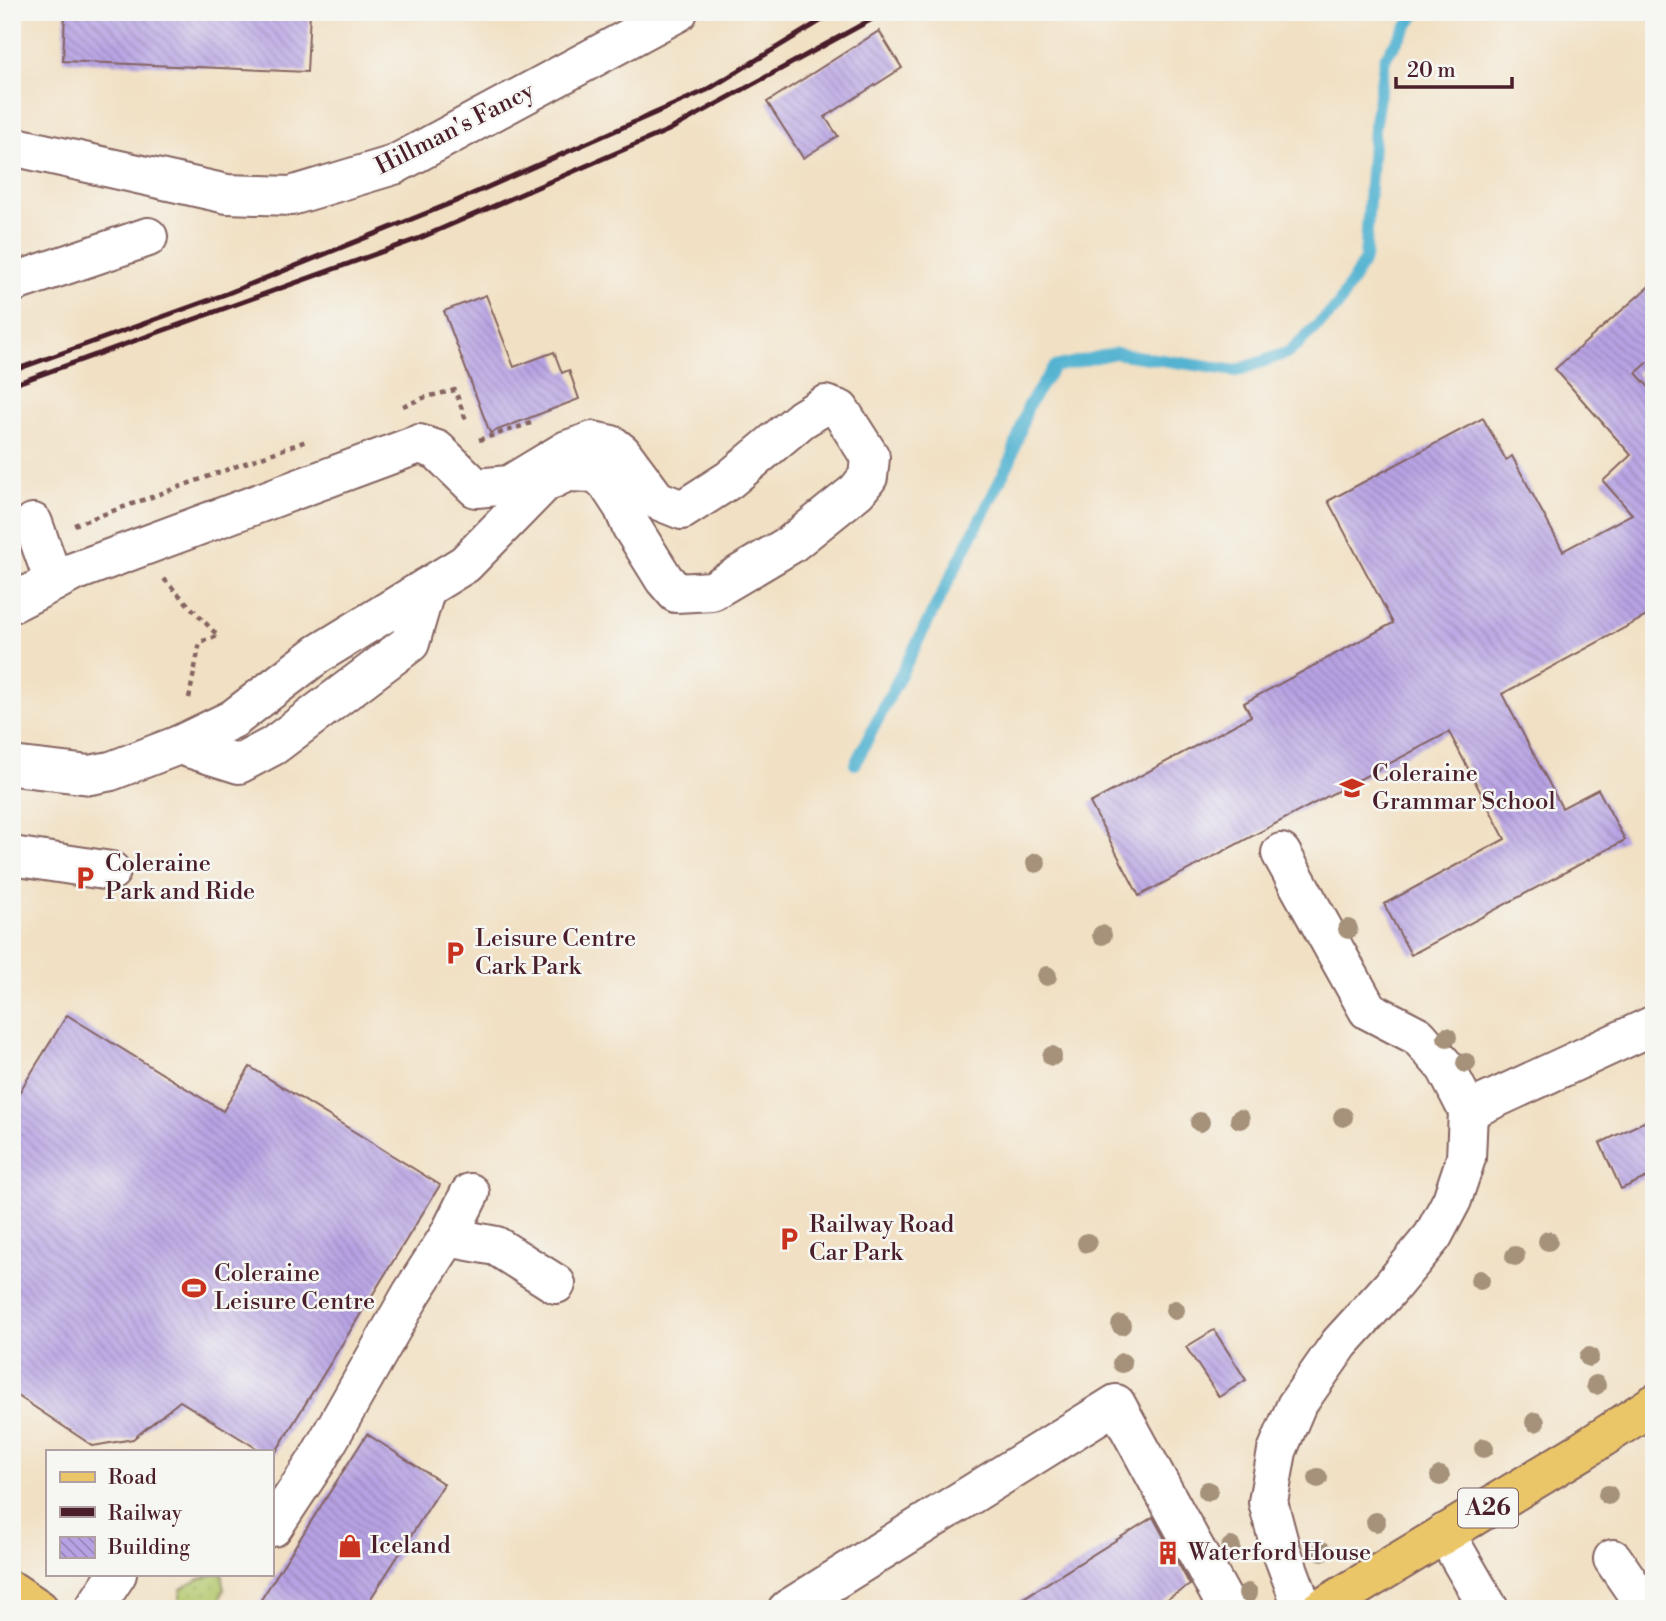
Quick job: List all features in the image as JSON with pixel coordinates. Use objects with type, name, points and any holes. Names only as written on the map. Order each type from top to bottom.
[{"type":"main road","name":"A26","points":[[1320,1609],[1582,1451],[1654,1404]]},
{"type":"main road","points":[[12,1591],[39,1609]]},
{"type":"street","name":"Hillman's Fancy","points":[[12,146],[227,194],[291,197],[394,165],[678,12]]},
{"type":"street","points":[[12,282],[148,237]]},
{"type":"street","points":[[12,765],[90,775],[111,771],[178,745],[233,719],[318,654],[464,564],[544,483],[567,471],[597,473],[608,484],[664,579],[676,593],[712,591],[791,544],[857,491],[868,477],[870,457],[840,410],[825,405],[802,419],[729,480],[682,510],[657,500],[622,453],[606,443],[593,441],[567,450],[509,485],[476,488],[437,450],[419,444],[42,588],[23,532]]},
{"type":"street","points":[[1281,853],[1368,1010],[1418,1036],[1446,1068],[1468,1111],[1466,1158],[1452,1200],[1433,1236],[1340,1343],[1296,1406],[1277,1451],[1268,1502],[1280,1547],[1303,1609]]},
{"type":"street","points":[[12,856],[111,871]]},
{"type":"street","points":[[1468,1111],[1654,1025]]},
{"type":"street","points":[[273,1527],[316,1462],[412,1293],[448,1237],[470,1193]]},
{"type":"street","points":[[448,1237],[496,1246],[556,1284]]},
{"type":"street","points":[[788,1609],[1116,1404],[1228,1609]]},
{"type":"street","points":[[1445,1533],[1489,1609]]},
{"type":"street","points":[[1613,1559],[1639,1597],[1654,1604]]},
{"type":"street","points":[[94,1609],[116,1576]]},
{"type":"path","points":[[156,571],[218,636],[200,642],[188,701]]},
{"type":"green space","points":[[208,1576],[223,1576],[224,1590],[216,1609],[178,1609],[181,1589]]},
{"type":"building","points":[[65,12],[310,12],[307,72],[63,61]]},
{"type":"building","points":[[879,31],[902,68],[825,117],[838,136],[803,158],[767,102]]},
{"type":"building","points":[[1654,282],[1654,357],[1636,373],[1654,393],[1654,612],[1502,694],[1562,808],[1598,789],[1625,840],[1411,955],[1384,904],[1505,839],[1449,732],[1139,896],[1090,803],[1251,716],[1244,703],[1393,623],[1328,501],[1483,418],[1506,460],[1512,456],[1563,551],[1632,514],[1603,481],[1631,455],[1555,369]]},
{"type":"building","points":[[486,295],[514,367],[554,352],[562,373],[569,370],[579,399],[490,433],[444,311]]},
{"type":"building","name":"Coleraine Leisure Centre","points":[[67,1015],[223,1111],[250,1067],[440,1185],[273,1456],[273,1450],[259,1450],[180,1401],[133,1439],[93,1446],[12,1392],[12,1104]]},
{"type":"building","points":[[1654,1117],[1654,1174],[1621,1189],[1600,1143]]},
{"type":"building","points":[[1214,1330],[1246,1380],[1219,1397],[1186,1347]]},
{"type":"building","name":"Iceland","points":[[367,1434],[444,1484],[364,1609],[255,1609]]},
{"type":"building","points":[[1153,1517],[1190,1585],[1151,1609],[1006,1609]]},
{"type":"waterway","points":[[855,764],[1011,459],[1028,406],[1054,367],[1115,353],[1236,371],[1289,352],[1337,307],[1365,259],[1374,129],[1385,58],[1417,12]]},
{"type":"railway","points":[[12,371],[226,294],[454,202],[707,90],[835,12]]},
{"type":"railway","points":[[12,385],[420,238],[669,130],[885,12]]},
{"type":"place","name":"Coleraine Grammar School","points":[[1352,788]]},
{"type":"place","name":"Coleraine Park and Ride","points":[[85,878]]},
{"type":"place","name":"Leisure Centre Cark Park","points":[[455,953]]},
{"type":"place","name":"Railway Road Car Park","points":[[789,1239]]},
{"type":"place","name":"Coleraine Leisure Centre","points":[[194,1288]]},
{"type":"place","name":"Iceland","points":[[350,1546]]},
{"type":"place","name":"Waterford House","points":[[1168,1553]]}]
